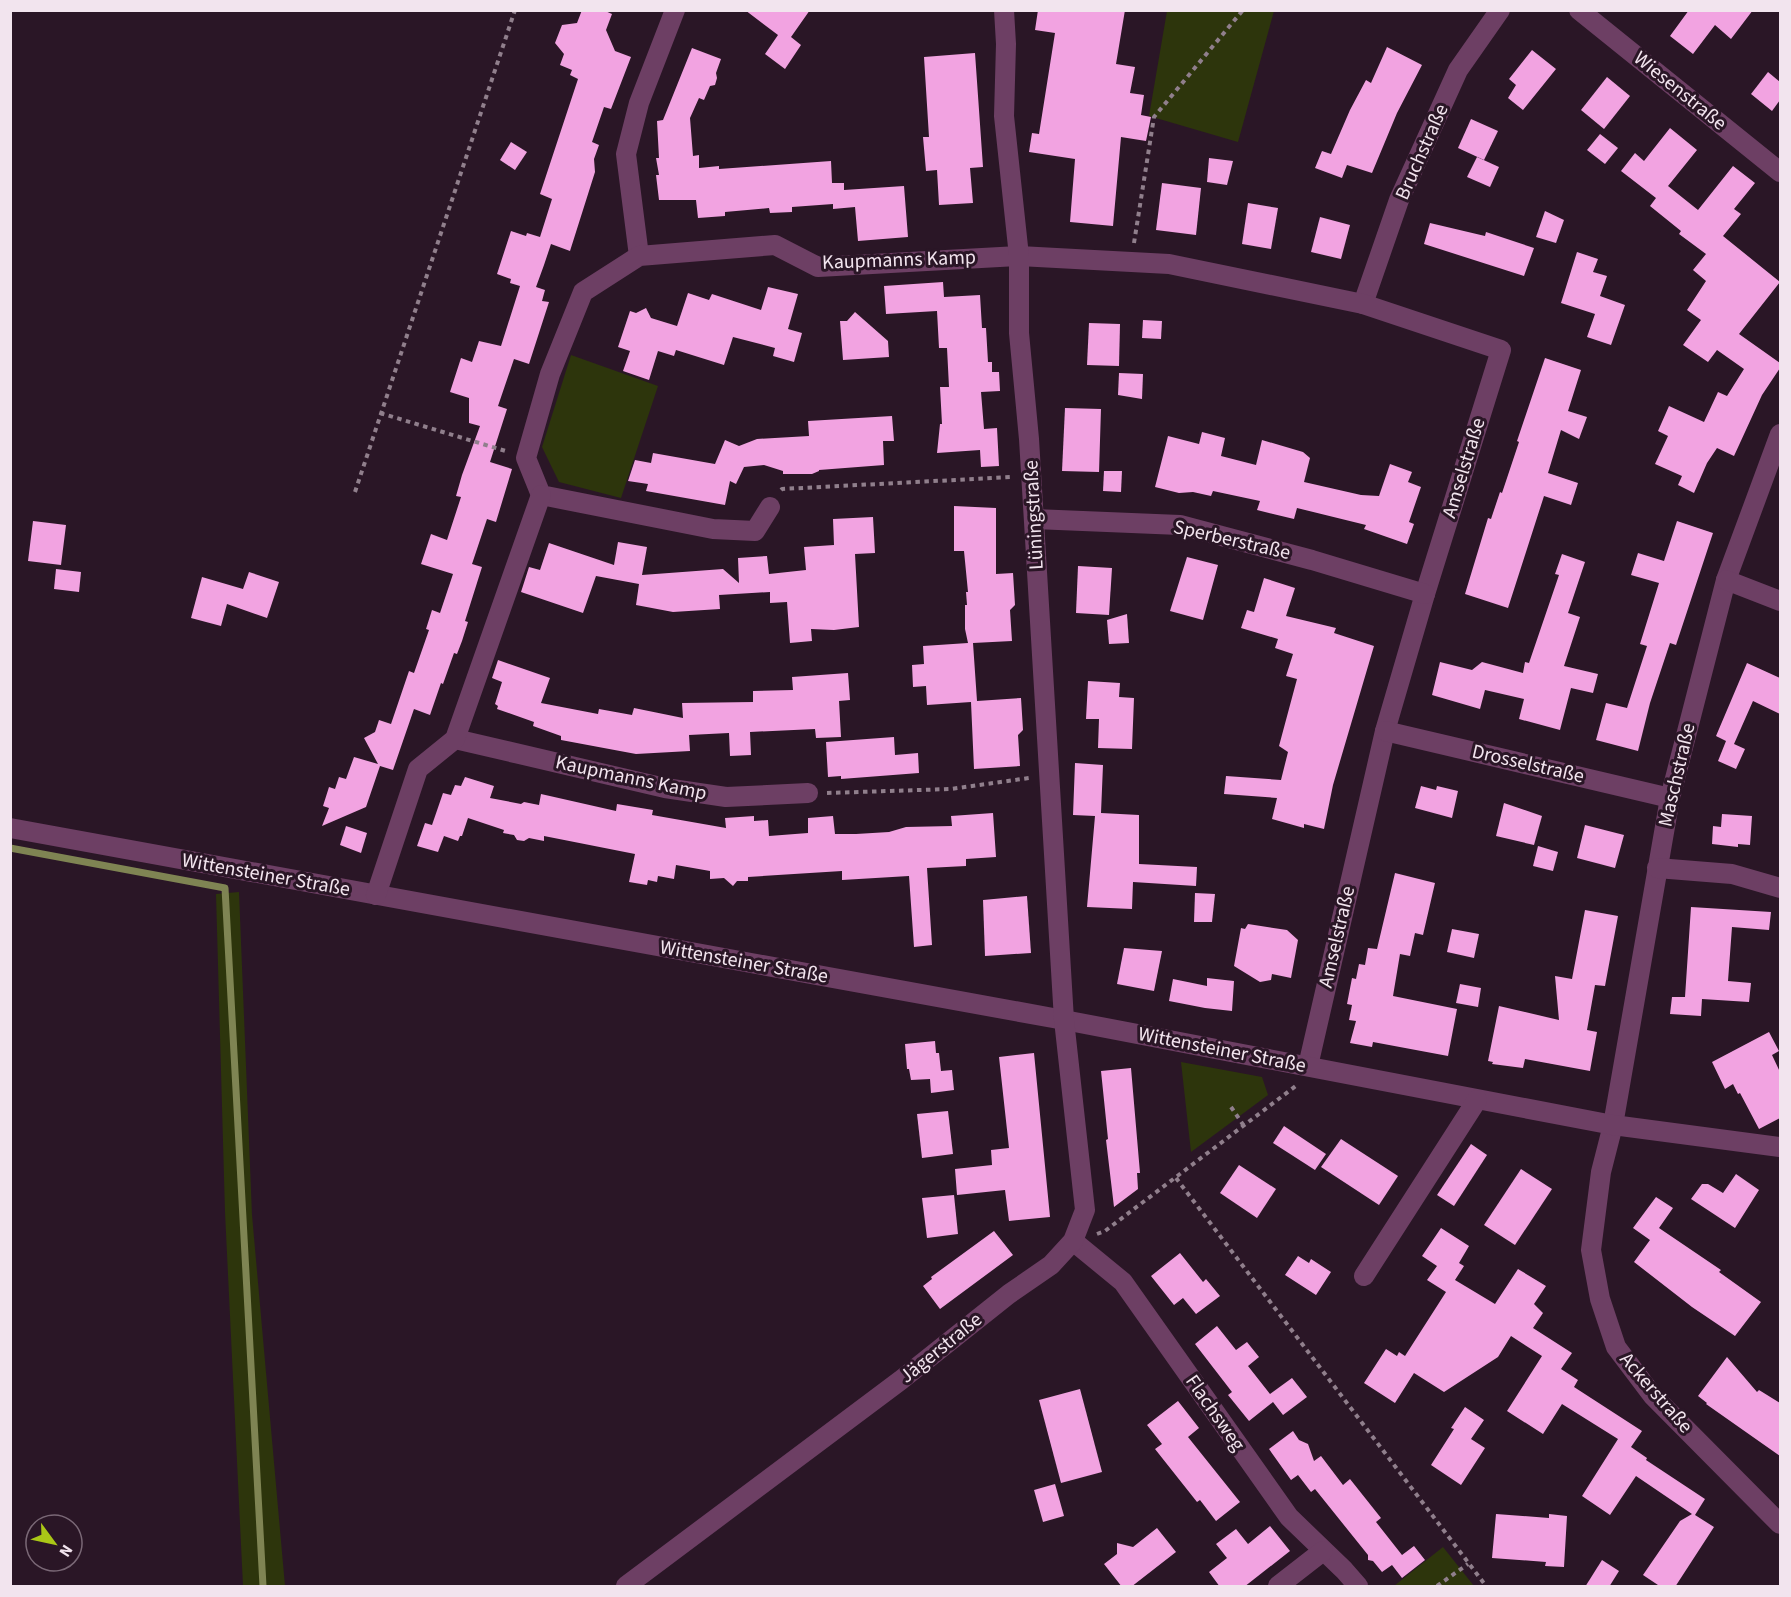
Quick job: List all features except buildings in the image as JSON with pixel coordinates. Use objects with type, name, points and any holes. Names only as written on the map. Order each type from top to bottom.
[{"type":"street","points":[[639,256],[626,154],[639,103],[675,10]]},
{"type":"street","name":"Lüningstraße","points":[[1004,10],[1006,44],[1004,116],[1019,256],[1019,333],[1034,519],[1064,1020]]},
{"type":"street","name":"Bruchstraße","points":[[1363,303],[1400,200],[1458,70],[1500,10]]},
{"type":"street","name":"Wiesenstraße","points":[[1579,10],[1600,17],[1780,172]]},
{"type":"street","name":"Kaupmanns Kamp","points":[[526,458],[550,374],[583,292],[639,256],[776,245],[818,267],[1019,256]]},
{"type":"street","name":"Amselstraße","points":[[1019,256],[1169,264],[1363,303],[1500,350],[1385,731],[1308,1066]]},
{"type":"street","name":"Maschstraße","points":[[1613,1125],[1670,798],[1726,580],[1780,434]]},
{"type":"street","points":[[376,895],[418,769],[455,740],[541,495],[526,458]]},
{"type":"street","points":[[541,495],[712,529],[755,531],[770,507]]},
{"type":"street","name":"Sperberstraße","points":[[1034,519],[1180,525],[1312,560],[1425,594]]},
{"type":"street","points":[[1726,580],[1780,601]]},
{"type":"street","name":"Drosselstraße","points":[[1385,731],[1670,798]]},
{"type":"street","name":"Kaupmanns Kamp","points":[[455,740],[665,788],[726,797],[808,793]]},
{"type":"street","name":"Wittensteiner Straße","points":[[10,828],[1064,1020],[1613,1125],[1780,1147]]},
{"type":"street","points":[[1657,868],[1732,874],[1780,888]]},
{"type":"street","name":"Jägerstraße","points":[[626,1587],[902,1380],[1009,1294],[1051,1265],[1073,1241],[1085,1210],[1064,1020]]},
{"type":"street","points":[[1364,1276],[1476,1100]]},
{"type":"street","name":"Ackerstraße","points":[[1613,1125],[1601,1172],[1591,1250],[1600,1299],[1616,1347],[1653,1396],[1780,1524]]},
{"type":"street","name":"Flachsweg","points":[[1073,1241],[1123,1282],[1289,1517],[1344,1570],[1358,1587]]},
{"type":"street","points":[[1278,1587],[1323,1551]]},
{"type":"path","points":[[355,492],[515,10]]},
{"type":"path","points":[[1130,263],[1154,117],[1243,10]]},
{"type":"path","points":[[380,413],[526,458]]},
{"type":"path","points":[[770,507],[782,489],[1031,476]]},
{"type":"path","points":[[808,793],[951,789],[1050,775]]},
{"type":"path","points":[[1073,1241],[1105,1231],[1296,1087],[1308,1066]]},
{"type":"path","points":[[1232,1107],[1244,1126]]},
{"type":"path","points":[[1176,1178],[1486,1587]]},
{"type":"path","points":[[1437,1586],[1468,1564]]},
{"type":"green space","points":[[1167,11],[1274,11],[1238,142],[1149,116]]},
{"type":"green space","points":[[571,355],[658,386],[621,498],[559,482],[542,447]]},
{"type":"green space","points":[[239,892],[252,1215],[285,1586],[243,1586],[225,1212],[216,894]]},
{"type":"green space","points":[[1181,1062],[1262,1077],[1268,1095],[1191,1152]]},
{"type":"green space","points":[[1443,1547],[1474,1586],[1394,1586]]},
{"type":"waterway","points":[[10,848],[225,888],[263,1586]]}]
